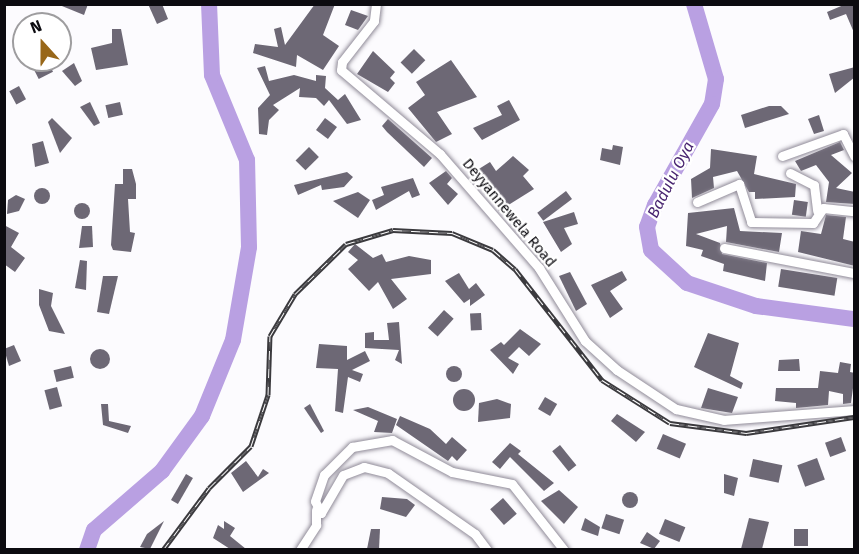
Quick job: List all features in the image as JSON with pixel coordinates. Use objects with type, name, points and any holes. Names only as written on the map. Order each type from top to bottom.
[{"type":"street","name":"Deyyannewela Road","points":[[376,4],[374,21],[342,62],[341,70],[440,154],[539,268],[585,341],[617,370],[676,409],[723,420],[855,410]]},
{"type":"street","points":[[782,156],[843,134],[855,156]]},
{"type":"street","points":[[697,202],[739,184],[751,222],[813,223],[817,210],[814,185],[790,173]]},
{"type":"street","points":[[817,210],[855,211]]},
{"type":"street","points":[[724,248],[855,273]]},
{"type":"street","points":[[300,549],[316,525],[316,510],[324,475],[336,459],[373,440],[392,440],[452,472],[512,484],[564,549]]},
{"type":"street","points":[[316,510],[321,513],[329,505],[343,475],[364,467],[388,473],[475,534],[487,549]]},
{"type":"building","points":[[57,4],[88,4],[84,15]]},
{"type":"building","points":[[148,4],[162,4],[168,19],[157,24]]},
{"type":"building","points":[[315,4],[335,4],[323,35],[339,46],[323,70],[297,55],[296,67],[253,53],[255,44],[278,47],[274,29],[281,27],[285,45]]},
{"type":"building","points":[[846,4],[855,4],[855,35],[846,14],[830,20],[827,12]]},
{"type":"building","points":[[351,10],[368,16],[358,30],[345,25]]},
{"type":"building","points":[[112,29],[121,29],[128,65],[96,70],[91,48],[112,43]]},
{"type":"building","points":[[414,49],[425,60],[412,74],[401,62]]},
{"type":"building","points":[[373,51],[395,72],[390,78],[395,83],[388,92],[357,74]]},
{"type":"building","points":[[451,60],[477,97],[437,112],[452,134],[436,142],[408,108],[425,95],[416,82]]},
{"type":"building","points":[[74,63],[82,81],[75,86],[63,72],[72,72]]},
{"type":"building","points":[[265,66],[269,81],[294,75],[316,81],[316,75],[326,76],[325,88],[338,100],[345,94],[361,120],[347,124],[329,100],[324,106],[316,98],[299,97],[300,88],[273,105],[279,110],[269,120],[267,135],[259,134],[258,108],[270,95],[257,68]]},
{"type":"building","points":[[855,67],[855,77],[835,93],[829,74]]},
{"type":"building","points":[[35,72],[53,72],[39,79]]},
{"type":"building","points":[[19,86],[26,99],[16,104],[9,91]]},
{"type":"building","points":[[509,100],[520,120],[482,140],[473,128],[502,115],[497,106]]},
{"type":"building","points":[[90,102],[100,123],[94,126],[80,107]]},
{"type":"building","points":[[120,102],[123,115],[108,118],[105,105]]},
{"type":"building","points":[[769,106],[781,106],[789,114],[745,128],[741,115]]},
{"type":"building","points":[[819,115],[824,131],[814,134],[808,119]]},
{"type":"building","points":[[52,118],[72,138],[60,153],[48,122]]},
{"type":"building","points":[[325,118],[337,127],[328,139],[316,130]]},
{"type":"building","points":[[388,119],[432,158],[424,167],[382,126]]},
{"type":"building","points":[[43,141],[49,163],[35,167],[32,144]]},
{"type":"building","points":[[840,142],[844,150],[831,155],[852,173],[836,188],[855,192],[855,204],[826,202],[829,182],[816,165],[801,171],[795,161]]},
{"type":"building","points":[[613,145],[623,147],[620,165],[600,160],[602,148],[612,150]]},
{"type":"building","points":[[309,147],[319,157],[305,170],[296,160]]},
{"type":"building","points":[[711,149],[757,156],[754,174],[796,184],[795,197],[755,199],[755,192],[749,192],[737,171],[713,177],[714,188],[692,198],[691,179],[710,168]]},
{"type":"building","points":[[513,156],[529,170],[523,176],[534,189],[499,211],[474,172],[490,162],[496,171]]},
{"type":"building","points":[[123,169],[132,169],[136,184],[136,199],[128,199],[130,232],[135,233],[131,252],[113,250],[111,245],[115,184],[123,184]]},
{"type":"building","points":[[446,171],[452,178],[447,184],[458,194],[448,205],[429,183]]},
{"type":"building","points":[[347,172],[353,177],[344,187],[322,190],[321,185],[298,195],[294,185]]},
{"type":"building","points":[[413,178],[420,195],[412,198],[409,191],[376,210],[372,200],[384,195],[381,187]]},
{"type":"building","points":[[42,188],[48,190],[50,196],[48,202],[42,204],[36,202],[34,196],[36,190]]},
{"type":"building","points":[[566,191],[572,199],[543,221],[537,213]]},
{"type":"building","points":[[358,192],[370,200],[358,218],[333,201]]},
{"type":"building","points":[[16,195],[25,199],[19,211],[7,214],[8,200]]},
{"type":"building","points":[[794,200],[808,202],[806,217],[792,215]]},
{"type":"building","points":[[79,203],[85,203],[90,211],[88,217],[79,219],[74,214],[74,208]]},
{"type":"building","points":[[734,208],[740,231],[782,233],[779,252],[726,242],[727,226],[696,234],[720,243],[722,254],[767,263],[765,281],[723,271],[724,264],[701,256],[703,250],[686,246],[688,213]]},
{"type":"building","points":[[574,212],[578,224],[564,228],[572,244],[561,252],[543,222]]},
{"type":"building","points":[[826,215],[846,217],[843,239],[855,242],[855,266],[798,252],[801,231],[821,234]]},
{"type":"building","points":[[4,225],[19,233],[11,247],[25,258],[15,272],[4,264]]},
{"type":"building","points":[[82,226],[92,226],[93,247],[79,248]]},
{"type":"building","points":[[355,244],[373,258],[382,254],[386,262],[409,256],[431,260],[431,274],[391,279],[407,299],[393,309],[378,282],[369,291],[348,269],[358,260],[348,252]]},
{"type":"building","points":[[80,260],[87,261],[86,290],[75,288]]},
{"type":"building","points":[[781,269],[837,278],[834,296],[778,287]]},
{"type":"building","points":[[622,271],[627,280],[610,291],[623,309],[610,318],[591,285]]},
{"type":"building","points":[[570,272],[587,304],[576,311],[559,276]]},
{"type":"building","points":[[459,273],[469,289],[476,283],[485,295],[470,306],[470,299],[464,303],[445,281]]},
{"type":"building","points":[[103,276],[118,276],[109,314],[97,312]]},
{"type":"building","points":[[39,289],[53,293],[51,306],[65,334],[49,331],[39,305]]},
{"type":"building","points":[[444,310],[454,319],[438,337],[428,328]]},
{"type":"building","points":[[481,313],[482,330],[471,331],[470,314]]},
{"type":"building","points":[[399,322],[402,364],[395,360],[399,350],[365,348],[365,333],[374,332],[374,340],[389,340],[387,323]]},
{"type":"building","points":[[520,329],[541,344],[529,356],[519,347],[508,358],[519,364],[513,374],[490,350],[501,342],[504,345]]},
{"type":"building","points":[[708,333],[739,343],[730,376],[743,383],[741,389],[694,367]]},
{"type":"building","points":[[319,344],[347,346],[347,360],[365,351],[370,361],[352,370],[363,374],[360,382],[348,377],[343,413],[335,411],[338,369],[316,368]]},
{"type":"building","points":[[14,345],[21,361],[9,366],[4,349]]},
{"type":"building","points":[[100,349],[107,352],[110,359],[107,366],[100,369],[93,366],[90,359],[93,352]]},
{"type":"building","points":[[799,359],[800,371],[778,371],[779,360]]},
{"type":"building","points":[[840,362],[851,364],[850,372],[855,373],[851,403],[843,404],[843,394],[829,391],[828,405],[796,408],[796,403],[775,401],[776,388],[818,388],[820,371],[838,373]]},
{"type":"building","points":[[71,366],[74,378],[56,382],[54,370]]},
{"type":"building","points":[[451,366],[457,366],[462,374],[460,380],[451,382],[446,377],[446,371]]},
{"type":"building","points":[[57,387],[62,406],[50,410],[44,390]]},
{"type":"building","points":[[708,388],[738,397],[732,413],[701,408]]},
{"type":"building","points":[[464,389],[472,392],[475,400],[472,408],[464,411],[456,408],[453,400],[456,392]]},
{"type":"building","points":[[545,397],[557,404],[550,416],[538,409]]},
{"type":"building","points":[[497,399],[511,404],[510,418],[478,422],[479,403]]},
{"type":"building","points":[[101,404],[108,404],[109,421],[131,426],[128,433],[103,425]]},
{"type":"building","points":[[310,404],[324,431],[321,433],[304,408]]},
{"type":"building","points":[[368,407],[397,419],[392,433],[374,432],[378,421],[353,410]]},
{"type":"building","points":[[617,414],[645,432],[636,442],[611,421]]},
{"type":"building","points":[[400,416],[430,429],[446,444],[452,437],[467,450],[457,461],[452,456],[448,461],[396,425]]},
{"type":"building","points":[[663,434],[686,444],[680,458],[657,449]]},
{"type":"building","points":[[841,437],[846,451],[830,457],[825,443]]},
{"type":"building","points":[[510,443],[521,451],[518,454],[554,483],[544,491],[510,457],[500,469],[492,462]]},
{"type":"building","points":[[560,445],[576,465],[569,471],[552,451]]},
{"type":"building","points":[[817,458],[825,480],[805,487],[797,465]]},
{"type":"building","points":[[753,459],[782,465],[779,483],[749,477]]},
{"type":"building","points":[[246,461],[258,477],[263,469],[269,473],[243,492],[231,473]]},
{"type":"building","points":[[186,474],[193,478],[178,504],[171,500]]},
{"type":"building","points":[[724,474],[738,478],[734,496],[724,493]]},
{"type":"building","points":[[559,490],[578,507],[564,524],[541,501]]},
{"type":"building","points":[[627,492],[633,492],[638,500],[636,506],[627,508],[622,503],[622,497]]},
{"type":"building","points":[[382,497],[407,499],[415,505],[406,517],[380,509]]},
{"type":"building","points":[[503,498],[517,514],[504,525],[490,509]]},
{"type":"building","points":[[606,514],[624,520],[619,534],[601,528]]},
{"type":"building","points":[[585,518],[600,527],[598,536],[581,530]]},
{"type":"building","points":[[749,518],[769,522],[762,549],[741,549]]},
{"type":"building","points":[[665,519],[685,527],[679,542],[659,534]]},
{"type":"building","points":[[164,521],[150,549],[140,547],[147,534]]},
{"type":"building","points":[[224,521],[235,528],[230,536],[246,549],[230,549],[213,538],[218,525],[224,529]]},
{"type":"building","points":[[371,529],[380,529],[379,549],[367,549]]},
{"type":"building","points":[[794,529],[808,529],[808,546],[794,546]]},
{"type":"building","points":[[647,532],[660,541],[654,549],[640,543]]},
{"type":"waterway","name":"Badulu Oya","points":[[87,550],[94,530],[162,471],[202,416],[233,340],[249,247],[247,160],[212,75],[209,4]]},
{"type":"waterway","name":"Badulu Oya","points":[[694,4],[716,79],[712,104],[655,205],[647,227],[651,250],[687,283],[756,306],[854,319]]},
{"type":"railway","points":[[163,550],[209,488],[251,446],[268,395],[270,336],[295,294],[346,244],[393,230],[452,233],[493,250],[515,269],[602,380],[670,423],[746,433],[854,417]]}]
